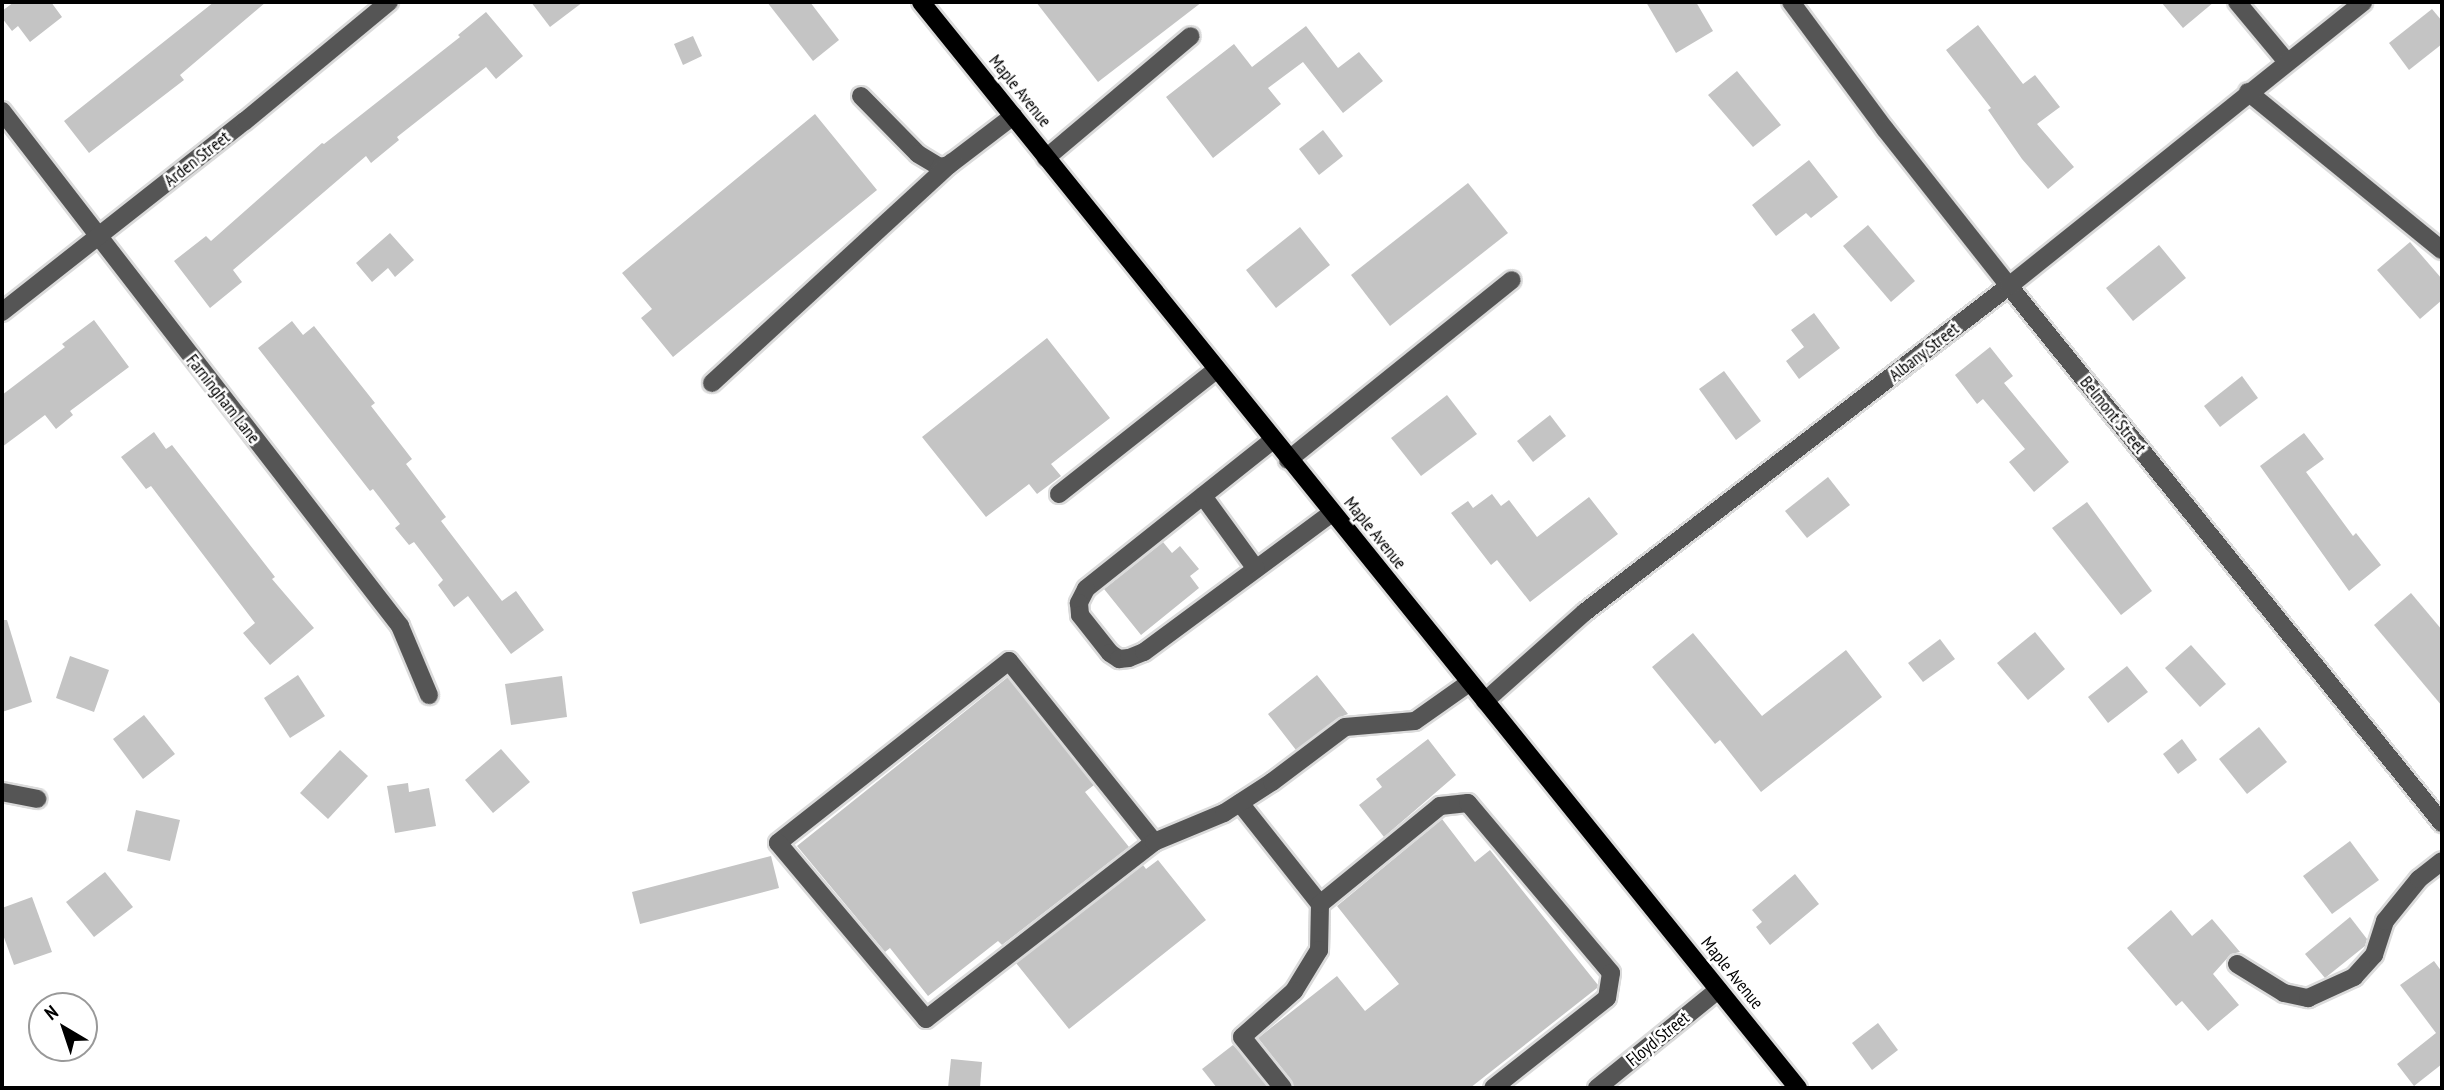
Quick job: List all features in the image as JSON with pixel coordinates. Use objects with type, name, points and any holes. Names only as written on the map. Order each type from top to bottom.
[{"type":"main road","name":"Maple Avenue","points":[[922,2],[1288,460],[1798,1088]]},
{"type":"street","name":"Arden Street","points":[[2,312],[245,121],[389,2]]},
{"type":"street","name":"Belmont Street","points":[[1791,2],[1885,129],[2009,286],[2442,823]]},
{"type":"street","points":[[2237,2],[2287,62]]},
{"type":"street","name":"Albany Street","points":[[1485,701],[1585,612],[2009,286],[2363,2]]},
{"type":"street","points":[[1046,158],[1191,36]]},
{"type":"street","points":[[2248,92],[2442,250]]},
{"type":"street","points":[[861,96],[918,154],[940,167],[952,162]]},
{"type":"street","name":"Farningham Lane","points":[[2,111],[400,626],[429,695]]},
{"type":"street","points":[[712,383],[952,162],[1013,116]]},
{"type":"street","points":[[1288,460],[1512,280]]},
{"type":"street","points":[[1059,495],[1217,369]]},
{"type":"street","points":[[1273,440],[1086,589],[1079,603],[1080,615],[1110,653],[1119,659],[1129,659],[1144,652],[1332,513]]},
{"type":"street","points":[[1203,496],[1256,569]]},
{"type":"street","points":[[1154,842],[1009,662],[778,844],[926,1019],[1154,842],[1224,813],[1345,727],[1415,721],[1470,682]]},
{"type":"street","points":[[2,792],[37,799]]},
{"type":"street","points":[[1240,803],[1320,904],[1319,950],[1294,991],[1242,1037],[1283,1088]]},
{"type":"street","points":[[1320,904],[1440,806],[1468,803],[1611,974],[1607,998],[1493,1088]]},
{"type":"street","points":[[2237,964],[2284,993],[2308,999],[2354,977],[2374,955],[2385,921],[2419,879],[2442,861]]},
{"type":"street","name":"Floyd Street","points":[[1598,1088],[1718,990]]},
{"type":"building","points":[[14,2],[51,2],[62,17],[30,42],[18,26],[12,31],[2,18],[2,11]]},
{"type":"building","points":[[214,2],[266,2],[180,75],[184,80],[89,153],[64,121]]},
{"type":"building","points":[[531,2],[583,2],[550,27]]},
{"type":"building","points":[[767,2],[810,2],[839,40],[813,61]]},
{"type":"building","points":[[1036,2],[1202,2],[1098,82]]},
{"type":"building","points":[[1646,2],[1696,2],[1713,31],[1676,53]]},
{"type":"building","points":[[2161,2],[2214,2],[2183,28]]},
{"type":"building","points":[[2432,9],[2442,21],[2442,44],[2409,70],[2389,43]]},
{"type":"building","points":[[486,12],[523,56],[496,79],[486,67],[397,137],[399,140],[371,163],[366,156],[233,270],[242,282],[210,308],[174,261],[206,236],[211,241],[322,143],[460,37],[458,35]]},
{"type":"building","points":[[1978,25],[2023,84],[2035,75],[2060,107],[2037,124],[2074,167],[2048,189],[2022,159],[1988,110],[1991,108],[1946,50]]},
{"type":"building","points":[[1306,26],[1338,68],[1359,52],[1383,81],[1343,113],[1303,62],[1268,88],[1281,104],[1213,158],[1166,97],[1234,44],[1252,67]]},
{"type":"building","points":[[693,36],[702,56],[683,65],[674,44]]},
{"type":"building","points":[[1737,71],[1781,125],[1753,147],[1708,95]]},
{"type":"building","points":[[815,114],[877,190],[673,357],[641,318],[652,309],[622,273]]},
{"type":"building","points":[[1323,130],[1343,156],[1319,175],[1299,149]]},
{"type":"building","points":[[1809,160],[1838,197],[1811,218],[1806,213],[1776,236],[1752,205]]},
{"type":"building","points":[[1468,183],[1508,233],[1390,326],[1351,275]]},
{"type":"building","points":[[1868,225],[1915,281],[1891,302],[1843,246]]},
{"type":"building","points":[[1300,227],[1330,265],[1276,308],[1246,270]]},
{"type":"building","points":[[390,233],[414,260],[395,277],[388,268],[372,282],[356,263]]},
{"type":"building","points":[[2410,242],[2442,279],[2442,300],[2420,319],[2377,270]]},
{"type":"building","points":[[2159,245],[2186,278],[2133,321],[2106,288]]},
{"type":"building","points":[[1814,313],[1840,348],[1799,379],[1786,361],[1804,347],[1791,330]]},
{"type":"building","points":[[94,320],[129,367],[70,411],[73,415],[56,429],[45,415],[2,447],[2,395],[65,347],[62,344]]},
{"type":"building","points":[[292,321],[303,335],[314,326],[375,403],[371,406],[412,459],[406,464],[446,517],[441,521],[502,601],[516,591],[544,630],[511,654],[468,596],[454,607],[438,585],[443,580],[414,542],[409,545],[395,528],[400,524],[373,489],[370,491],[258,348]]},
{"type":"building","points":[[1047,338],[1110,418],[1051,464],[1061,476],[1037,494],[1029,484],[986,517],[922,437]]},
{"type":"building","points":[[1990,347],[2013,376],[2004,383],[2069,462],[2034,492],[2009,462],[2025,449],[1983,399],[1977,404],[1955,375]]},
{"type":"building","points":[[1724,371],[1761,421],[1736,440],[1699,389]]},
{"type":"building","points":[[2242,376],[2258,398],[2220,427],[2204,406]]},
{"type":"building","points":[[1447,395],[1477,434],[1421,476],[1391,438]]},
{"type":"building","points":[[1550,415],[1566,436],[1533,462],[1517,441]]},
{"type":"building","points":[[154,432],[166,449],[172,445],[275,577],[272,579],[314,628],[270,665],[243,633],[255,623],[151,486],[146,489],[121,457]]},
{"type":"building","points":[[2304,433],[2324,459],[2306,472],[2353,536],[2356,533],[2381,565],[2349,591],[2260,466]]},
{"type":"building","points":[[1828,477],[1850,505],[1807,538],[1785,511]]},
{"type":"building","points":[[1492,494],[1501,506],[1509,500],[1537,537],[1589,497],[1618,534],[1530,602],[1497,560],[1491,565],[1451,513],[1468,501],[1473,508]]},
{"type":"building","points":[[2087,502],[2152,591],[2121,615],[2052,528]]},
{"type":"building","points":[[1163,542],[1172,553],[1180,546],[1199,569],[1190,576],[1199,588],[1141,635],[1104,589]]},
{"type":"building","points":[[2411,593],[2442,630],[2442,706],[2374,625]]},
{"type":"building","points":[[2,620],[7,620],[32,702],[2,712]]},
{"type":"building","points":[[2035,632],[2065,669],[2028,700],[1997,663]]},
{"type":"building","points":[[1693,633],[1762,716],[1846,650],[1882,697],[1761,792],[1720,740],[1715,744],[1652,667]]},
{"type":"building","points":[[1940,639],[1955,659],[1923,682],[1908,663]]},
{"type":"building","points":[[2191,645],[2226,684],[2200,707],[2165,668]]},
{"type":"building","points":[[70,656],[109,670],[94,712],[56,698]]},
{"type":"building","points":[[2127,666],[2148,692],[2108,723],[2088,697]]},
{"type":"building","points":[[298,675],[325,716],[290,738],[264,698]]},
{"type":"building","points":[[1317,675],[1348,714],[1338,718],[1296,750],[1268,714]]},
{"type":"building","points":[[562,676],[567,717],[511,725],[505,684]]},
{"type":"building","points":[[1008,677],[1094,785],[1085,792],[1129,847],[1002,945],[998,941],[928,996],[890,948],[885,952],[797,846]]},
{"type":"building","points":[[144,715],[175,754],[143,779],[113,739]]},
{"type":"building","points":[[2259,727],[2287,762],[2247,794],[2219,759]]},
{"type":"building","points":[[1428,739],[1456,775],[1384,837],[1359,805],[1382,787],[1376,779]]},
{"type":"building","points":[[2182,739],[2197,760],[2178,774],[2163,754]]},
{"type":"building","points":[[501,749],[530,782],[493,813],[465,780]]},
{"type":"building","points":[[340,750],[368,776],[328,819],[300,793]]},
{"type":"building","points":[[408,783],[409,792],[429,788],[436,826],[395,833],[387,786]]},
{"type":"building","points":[[136,810],[180,820],[170,861],[127,851]]},
{"type":"building","points":[[1442,819],[1475,862],[1490,850],[1598,985],[1597,988],[1470,1088],[1294,1088],[1292,1081],[1258,1038],[1337,976],[1365,1011],[1399,984],[1337,906]]},
{"type":"building","points":[[2350,841],[2379,880],[2332,914],[2303,876]]},
{"type":"building","points":[[771,856],[779,888],[640,924],[632,892]]},
{"type":"building","points":[[1158,860],[1206,920],[1069,1029],[1016,963],[1143,865],[1146,869]]},
{"type":"building","points":[[105,872],[133,907],[94,937],[66,902]]},
{"type":"building","points":[[1795,874],[1819,904],[1770,945],[1756,927],[1762,922],[1752,910]]},
{"type":"building","points":[[32,897],[52,952],[14,965],[2,932],[2,908]]},
{"type":"building","points":[[2171,910],[2192,936],[2212,919],[2240,952],[2231,954],[2213,974],[2239,1005],[2208,1031],[2182,1001],[2176,1006],[2127,948]]},
{"type":"building","points":[[2350,917],[2367,939],[2365,946],[2325,978],[2305,954]]},
{"type":"building","points":[[2434,961],[2442,972],[2442,1064],[2414,1086],[2397,1064],[2436,1033],[2400,985]]},
{"type":"building","points":[[1878,1023],[1898,1050],[1872,1070],[1852,1043]]},
{"type":"building","points":[[1233,1045],[1269,1088],[1217,1088],[1202,1069]]},
{"type":"building","points":[[951,1059],[982,1062],[980,1088],[948,1088]]}]
